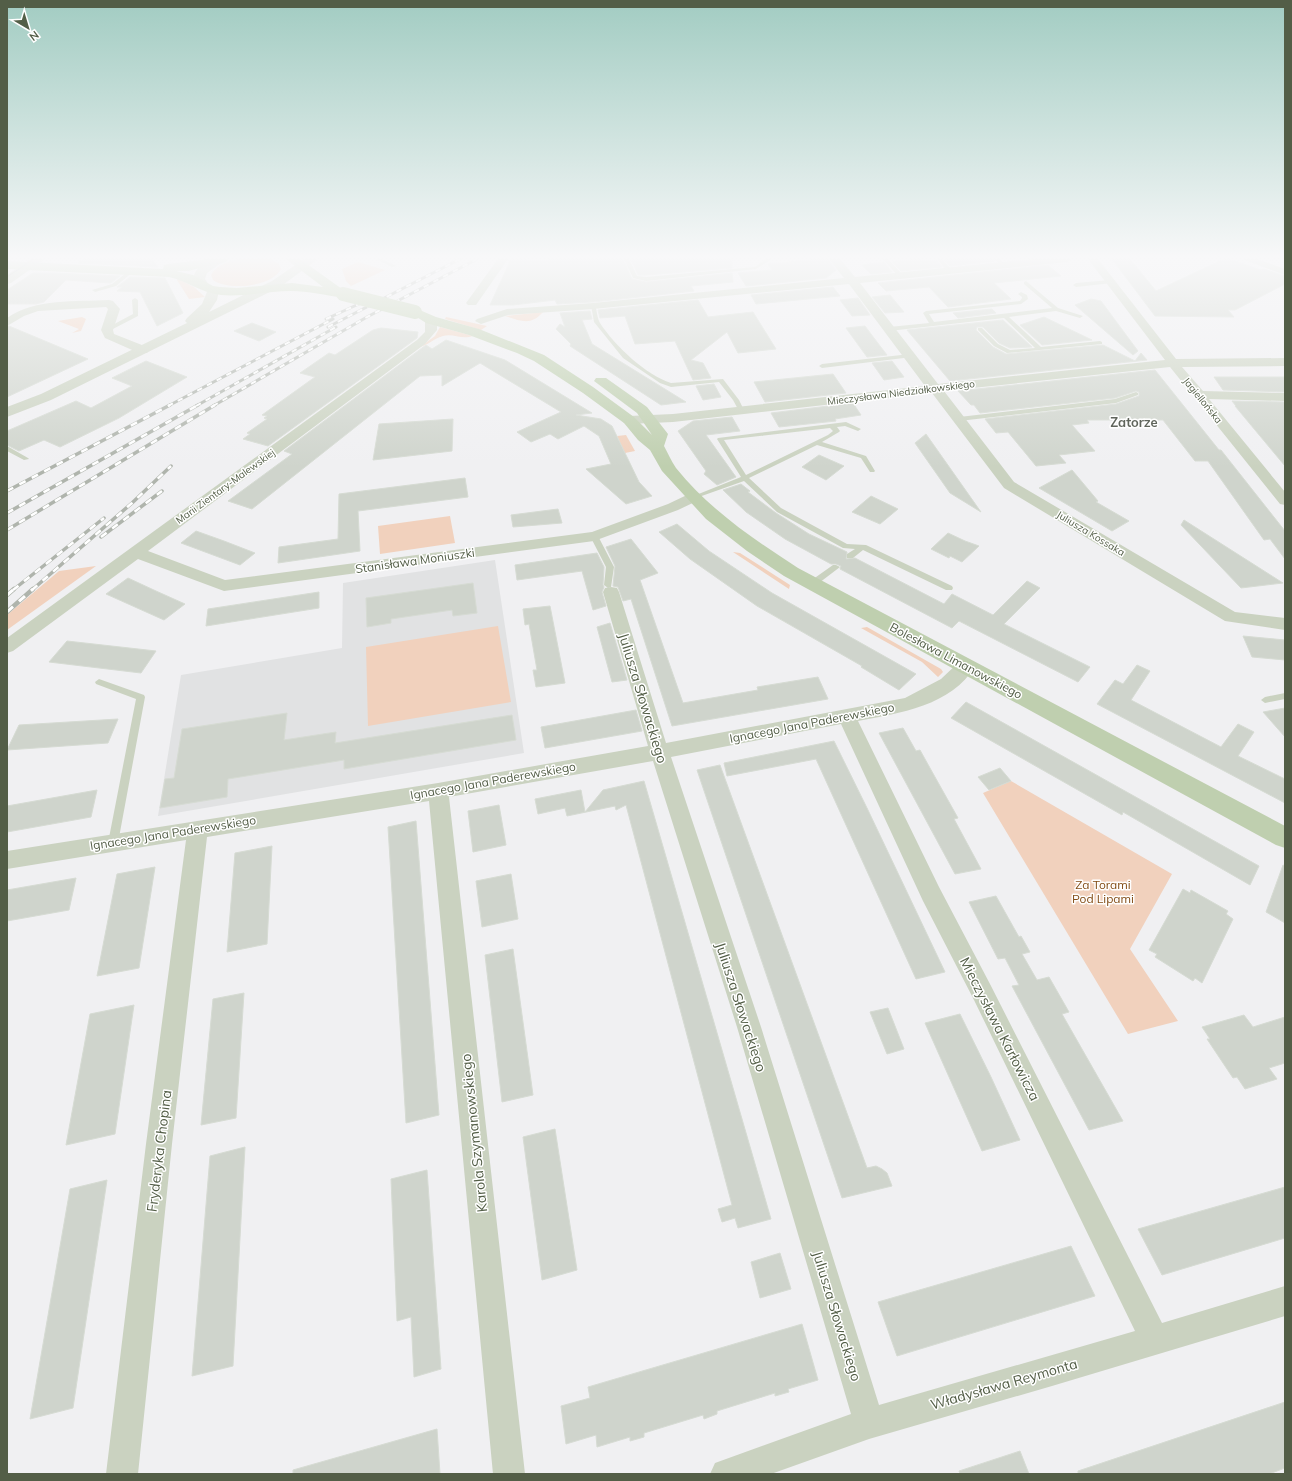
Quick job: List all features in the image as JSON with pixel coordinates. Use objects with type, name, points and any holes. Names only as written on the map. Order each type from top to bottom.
[{"type":"main road","name":"Bolesława Limanowskiego","points":[[459,328],[490,337],[539,358],[588,390],[629,420],[644,438],[657,446],[668,468],[694,497],[728,528],[753,547],[812,584],[1285,838]]},
{"type":"main road","name":"Bolesława Limanowskiego","points":[[588,373],[642,410],[660,434],[657,446]]},
{"type":"street","points":[[175,334],[182,328]]},
{"type":"street","points":[[7,420],[46,397],[187,328]]},
{"type":"street","name":"Marii Zientary-Malewskiej","points":[[7,646],[421,342],[430,334],[433,328]]},
{"type":"street","name":"Juliusza Kossaka","points":[[889,328],[1009,485],[1231,617],[1285,624]]},
{"type":"street","name":"Jagiellońska","points":[[1146,328],[1285,501]]},
{"type":"street","points":[[107,330],[109,336],[143,350]]},
{"type":"street","name":"Mieczysława Niedziałkowskiego","points":[[629,420],[650,420],[1173,363],[1285,362]]},
{"type":"street","points":[[1199,395],[1285,397]]},
{"type":"street","points":[[7,412],[46,397]]},
{"type":"street","name":"Stanisława Moniuszki","points":[[135,552],[224,586],[594,536],[672,507],[694,497]]},
{"type":"street","name":"Juliusza Słowackiego","points":[[610,588],[660,752],[749,1027],[869,1422]]},
{"type":"street","name":"Ignacego Jana Paderewskiego","points":[[7,860],[438,791],[660,752],[908,704],[957,678],[966,666]]},
{"type":"street","name":"Mieczysława Karłowicza","points":[[847,716],[931,894],[982,992],[1156,1340]]},
{"type":"street","name":"Karola Szymanowskiego","points":[[438,791],[509,1474]]},
{"type":"street","name":"Fryderyka Chopina","points":[[122,1474],[159,1144],[198,829]]},
{"type":"street","name":"Władysława Reymonta","points":[[726,1474],[869,1422],[1156,1340],[1285,1301]]},
{"type":"lane","points":[[602,328],[625,357],[662,382],[671,385],[721,380],[736,400],[741,410]]},
{"type":"lane","points":[[1018,328],[1040,349]]},
{"type":"lane","points":[[980,329],[996,345],[1009,352],[1100,343]]},
{"type":"lane","points":[[822,366],[910,356]]},
{"type":"lane","points":[[959,419],[1116,401],[1136,394]]},
{"type":"lane","points":[[858,429],[846,424],[720,439],[745,478],[779,510],[846,546],[863,547],[949,588]]},
{"type":"lane","points":[[694,497],[745,478],[817,442],[837,431],[832,426]]},
{"type":"lane","points":[[817,442],[864,457],[872,471]]},
{"type":"lane","points":[[7,448],[26,459]]},
{"type":"lane","points":[[594,536],[610,567],[610,588]]},
{"type":"lane","points":[[850,556],[863,547]]},
{"type":"lane","points":[[812,584],[836,567]]},
{"type":"lane","points":[[99,682],[141,697],[113,843]]},
{"type":"lane","points":[[1266,700],[1285,696]]},
{"type":"shaded area","points":[[495,560],[524,753],[158,816],[181,675],[342,648],[343,583]]},
{"type":"green space","points":[[77,328],[82,328],[81,331],[72,333],[79,329]]},
{"type":"green space","points":[[439,328],[444,328],[473,336],[465,337],[447,335],[437,338],[420,347],[435,336]]},
{"type":"green space","points":[[626,435],[635,451],[625,453],[617,436]]},
{"type":"green space","points":[[450,516],[455,543],[380,554],[378,526]]},
{"type":"green space","points":[[733,552],[740,553],[790,585],[789,589]]},
{"type":"green space","points":[[96,566],[7,630],[7,615],[59,571]]},
{"type":"green space","points":[[498,626],[511,702],[368,726],[366,647]]},
{"type":"green space","points":[[867,627],[941,669],[943,672],[938,677],[922,662],[861,628]]},
{"type":"green space","name":"Za Torami Pod Lipami","points":[[1011,781],[1172,874],[1130,949],[1178,1021],[1128,1034],[983,793]]},
{"type":"building","points":[[7,328],[14,328],[88,359],[7,397]]},
{"type":"building","points":[[240,328],[266,328],[276,332],[259,341],[234,331]]},
{"type":"building","points":[[382,328],[418,332],[417,338],[268,446],[243,439],[250,434],[247,433],[267,419],[264,418],[267,416],[262,415],[315,377],[300,373],[329,353],[335,355],[373,330]]},
{"type":"building","points":[[585,328],[592,344],[686,402],[661,405],[570,346],[571,344],[556,329]]},
{"type":"building","points":[[629,328],[763,328],[776,349],[738,353],[727,332],[691,360],[703,363],[711,378],[693,380],[675,341],[635,344]]},
{"type":"building","points":[[846,328],[867,328],[887,355],[867,357]]},
{"type":"building","points":[[925,328],[977,328],[976,330],[993,347],[1006,354],[1103,345],[1135,361],[1141,353],[1147,360],[950,381],[907,330]]},
{"type":"building","points":[[984,328],[1012,328],[1032,347],[1010,348],[999,343]]},
{"type":"building","points":[[1023,328],[1067,328],[1092,340],[1042,345]]},
{"type":"building","points":[[1102,328],[1121,328],[1138,351],[1133,355]]},
{"type":"building","points":[[446,340],[505,360],[592,413],[576,415],[601,419],[612,426],[639,482],[652,496],[626,504],[586,469],[611,464],[599,436],[584,426],[558,439],[550,434],[531,442],[517,432],[561,412],[480,363],[442,386],[442,375],[420,376],[252,509],[228,501],[292,454],[284,451],[426,345],[432,349]]},
{"type":"building","points":[[146,361],[187,377],[119,418],[60,447],[44,440],[19,451],[7,445],[7,431],[76,401],[91,408],[132,386],[112,378]]},
{"type":"building","points":[[892,361],[904,377],[884,380],[872,363]]},
{"type":"building","points":[[1155,370],[1285,531],[1285,559],[1270,539],[1264,540],[1208,461],[1195,461],[1163,420],[1087,420],[1089,423],[1072,425],[1095,451],[1059,455],[1066,463],[1036,466],[1008,432],[996,433],[985,419],[1116,404],[1139,396],[1139,392],[1136,391],[1115,398],[980,413],[974,405],[971,405],[958,391]]},
{"type":"building","points":[[833,374],[846,393],[765,402],[754,382]]},
{"type":"building","points":[[1214,377],[1285,377],[1285,392],[1223,390]]},
{"type":"building","points":[[714,384],[721,397],[703,400],[696,386]]},
{"type":"building","points":[[1232,401],[1285,402],[1285,466],[1235,406]]},
{"type":"building","points":[[853,403],[861,415],[835,419],[836,421],[779,427],[771,413]]},
{"type":"building","points":[[732,417],[740,431],[706,435],[736,477],[717,485],[704,474],[706,471],[678,431],[693,421]]},
{"type":"building","points":[[453,419],[452,451],[373,460],[379,424]]},
{"type":"building","points":[[926,434],[981,512],[950,493],[915,443]]},
{"type":"building","points":[[819,455],[844,466],[826,480],[802,467]]},
{"type":"building","points":[[1072,470],[1098,501],[1096,502],[1129,521],[1112,531],[1039,488]]},
{"type":"building","points":[[465,478],[468,497],[358,511],[360,551],[278,563],[279,547],[338,539],[339,494]]},
{"type":"building","points":[[741,484],[750,491],[748,492],[776,513],[809,534],[847,552],[846,559],[855,558],[944,604],[952,594],[993,615],[1027,581],[1040,588],[1004,624],[1090,667],[1078,682],[959,621],[952,628],[840,569],[841,566],[831,564],[785,539],[746,512],[723,490]]},
{"type":"building","points":[[871,496],[898,509],[880,524],[852,512]]},
{"type":"building","points":[[558,509],[562,523],[513,527],[511,515]]},
{"type":"building","points":[[1184,520],[1283,583],[1241,588],[1181,525]]},
{"type":"building","points":[[677,524],[709,551],[772,593],[916,674],[899,690],[861,667],[862,666],[757,606],[690,559],[659,532]]},
{"type":"building","points":[[196,531],[255,553],[240,565],[181,543]]},
{"type":"building","points":[[948,533],[979,546],[962,562],[950,556],[949,558],[931,549]]},
{"type":"building","points":[[631,539],[658,573],[640,580],[683,703],[758,690],[757,687],[818,677],[828,699],[672,726],[631,599],[623,601],[618,587],[613,586],[615,566],[606,547]]},
{"type":"building","points":[[597,553],[604,567],[604,587],[602,592],[606,606],[593,610],[582,571],[517,580],[515,565]]},
{"type":"building","points":[[128,578],[185,604],[164,620],[106,594]]},
{"type":"building","points":[[473,583],[477,613],[453,616],[452,610],[391,619],[391,623],[367,627],[366,598]]},
{"type":"building","points":[[319,592],[319,608],[206,626],[208,609]]},
{"type":"building","points":[[550,606],[565,683],[536,687],[533,670],[537,670],[529,624],[525,625],[523,609]]},
{"type":"building","points":[[610,623],[627,680],[612,682],[597,627]]},
{"type":"building","points":[[1243,636],[1285,640],[1285,660],[1252,657]]},
{"type":"building","points":[[67,641],[156,651],[141,673],[49,662]]},
{"type":"building","points":[[1137,665],[1150,671],[1131,700],[1221,747],[1238,724],[1254,732],[1238,756],[1285,779],[1285,803],[1097,704],[1115,680],[1123,684]]},
{"type":"building","points":[[966,702],[1259,866],[1250,885],[1123,812],[1122,815],[951,718]]},
{"type":"building","points":[[1285,708],[1285,737],[1263,712]]},
{"type":"building","points":[[636,710],[642,731],[545,748],[541,727]]},
{"type":"building","points":[[287,713],[284,740],[336,732],[335,743],[512,715],[516,740],[344,769],[344,760],[228,779],[227,797],[160,808],[165,779],[174,778],[182,729]]},
{"type":"building","points":[[118,719],[108,743],[7,750],[19,725]]},
{"type":"building","points":[[903,728],[916,751],[920,750],[958,818],[954,819],[981,869],[955,874],[879,733]]},
{"type":"building","points":[[834,741],[945,972],[916,979],[816,759],[727,776],[724,763]]},
{"type":"building","points":[[720,765],[867,1168],[876,1166],[882,1169],[887,1173],[892,1186],[842,1198],[697,770]]},
{"type":"building","points":[[1000,768],[1011,781],[989,790],[978,777]]},
{"type":"building","points":[[644,781],[771,1219],[738,1228],[735,1218],[722,1222],[718,1209],[732,1205],[626,805],[616,810],[615,806],[567,816],[565,808],[538,814],[535,799],[581,790],[585,812],[603,790]]},
{"type":"building","points":[[97,790],[91,817],[7,832],[7,806]]},
{"type":"building","points":[[499,805],[506,845],[473,852],[468,811]]},
{"type":"building","points":[[416,821],[439,1115],[406,1123],[388,827]]},
{"type":"building","points":[[272,846],[267,944],[227,952],[235,853]]},
{"type":"building","points":[[1283,865],[1285,866],[1285,923],[1266,912]]},
{"type":"building","points":[[155,867],[139,968],[97,976],[117,874]]},
{"type":"building","points":[[511,874],[518,919],[482,927],[476,881]]},
{"type":"building","points":[[76,878],[69,910],[7,921],[7,890]]},
{"type":"building","points":[[1183,889],[1190,893],[1191,890],[1228,911],[1226,914],[1233,919],[1202,983],[1195,978],[1193,981],[1155,957],[1157,954],[1149,950]]},
{"type":"building","points":[[996,896],[1019,937],[1021,936],[1030,952],[1022,954],[1037,980],[1049,977],[1069,1012],[1062,1014],[1123,1121],[1089,1130],[1012,986],[1019,985],[1005,958],[998,959],[969,902]]},
{"type":"building","points":[[513,949],[533,1095],[502,1102],[485,955]]},
{"type":"building","points":[[244,993],[236,1118],[201,1125],[213,999]]},
{"type":"building","points":[[134,1005],[115,1134],[66,1145],[90,1014]]},
{"type":"building","points":[[888,1008],[904,1049],[887,1054],[870,1012]]},
{"type":"building","points":[[960,1014],[1020,1140],[982,1151],[925,1023]]},
{"type":"building","points":[[1244,1015],[1253,1027],[1285,1017],[1285,1063],[1269,1068],[1277,1079],[1245,1089],[1237,1077],[1233,1078],[1207,1039],[1210,1039],[1202,1027]]},
{"type":"building","points":[[555,1129],[577,1270],[542,1280],[523,1137]]},
{"type":"building","points":[[245,1147],[233,1366],[192,1376],[210,1156]]},
{"type":"building","points":[[427,1170],[441,1369],[414,1377],[411,1317],[397,1321],[391,1179]]},
{"type":"building","points":[[107,1180],[73,1408],[30,1419],[70,1189]]},
{"type":"building","points":[[1285,1187],[1285,1238],[1162,1275],[1138,1229]]},
{"type":"building","points":[[1071,1246],[1095,1296],[897,1356],[878,1302]]},
{"type":"building","points":[[780,1253],[791,1289],[760,1298],[751,1262]]},
{"type":"building","points":[[802,1324],[818,1380],[788,1389],[789,1392],[775,1396],[775,1393],[717,1411],[717,1414],[704,1419],[703,1415],[644,1433],[644,1437],[630,1441],[630,1437],[597,1447],[596,1435],[566,1444],[561,1406],[590,1398],[588,1387]]},
{"type":"building","points":[[1285,1402],[1285,1468],[1269,1474],[1078,1474],[1078,1471]]},
{"type":"building","points":[[437,1429],[440,1474],[293,1474],[293,1470]]},
{"type":"building","points":[[1020,1451],[1029,1474],[960,1474],[959,1471]]},
{"type":"railway","points":[[168,406],[316,328]]},
{"type":"railway","points":[[196,406],[334,328]]},
{"type":"railway","points":[[213,406],[348,328]]},
{"type":"railway","points":[[7,491],[170,405]]},
{"type":"railway","points":[[7,513],[198,405]]},
{"type":"railway","points":[[7,530],[215,405]]},
{"type":"railway","points":[[32,590],[132,503],[171,466]]},
{"type":"railway","points":[[101,537],[162,491]]},
{"type":"railway","points":[[13,590],[104,518]]},
{"type":"railway","points":[[7,595],[14,589]]},
{"type":"railway","points":[[7,612],[33,589]]},
{"type":"district","name":"Zatorze","points":[[1134,422]]}]
